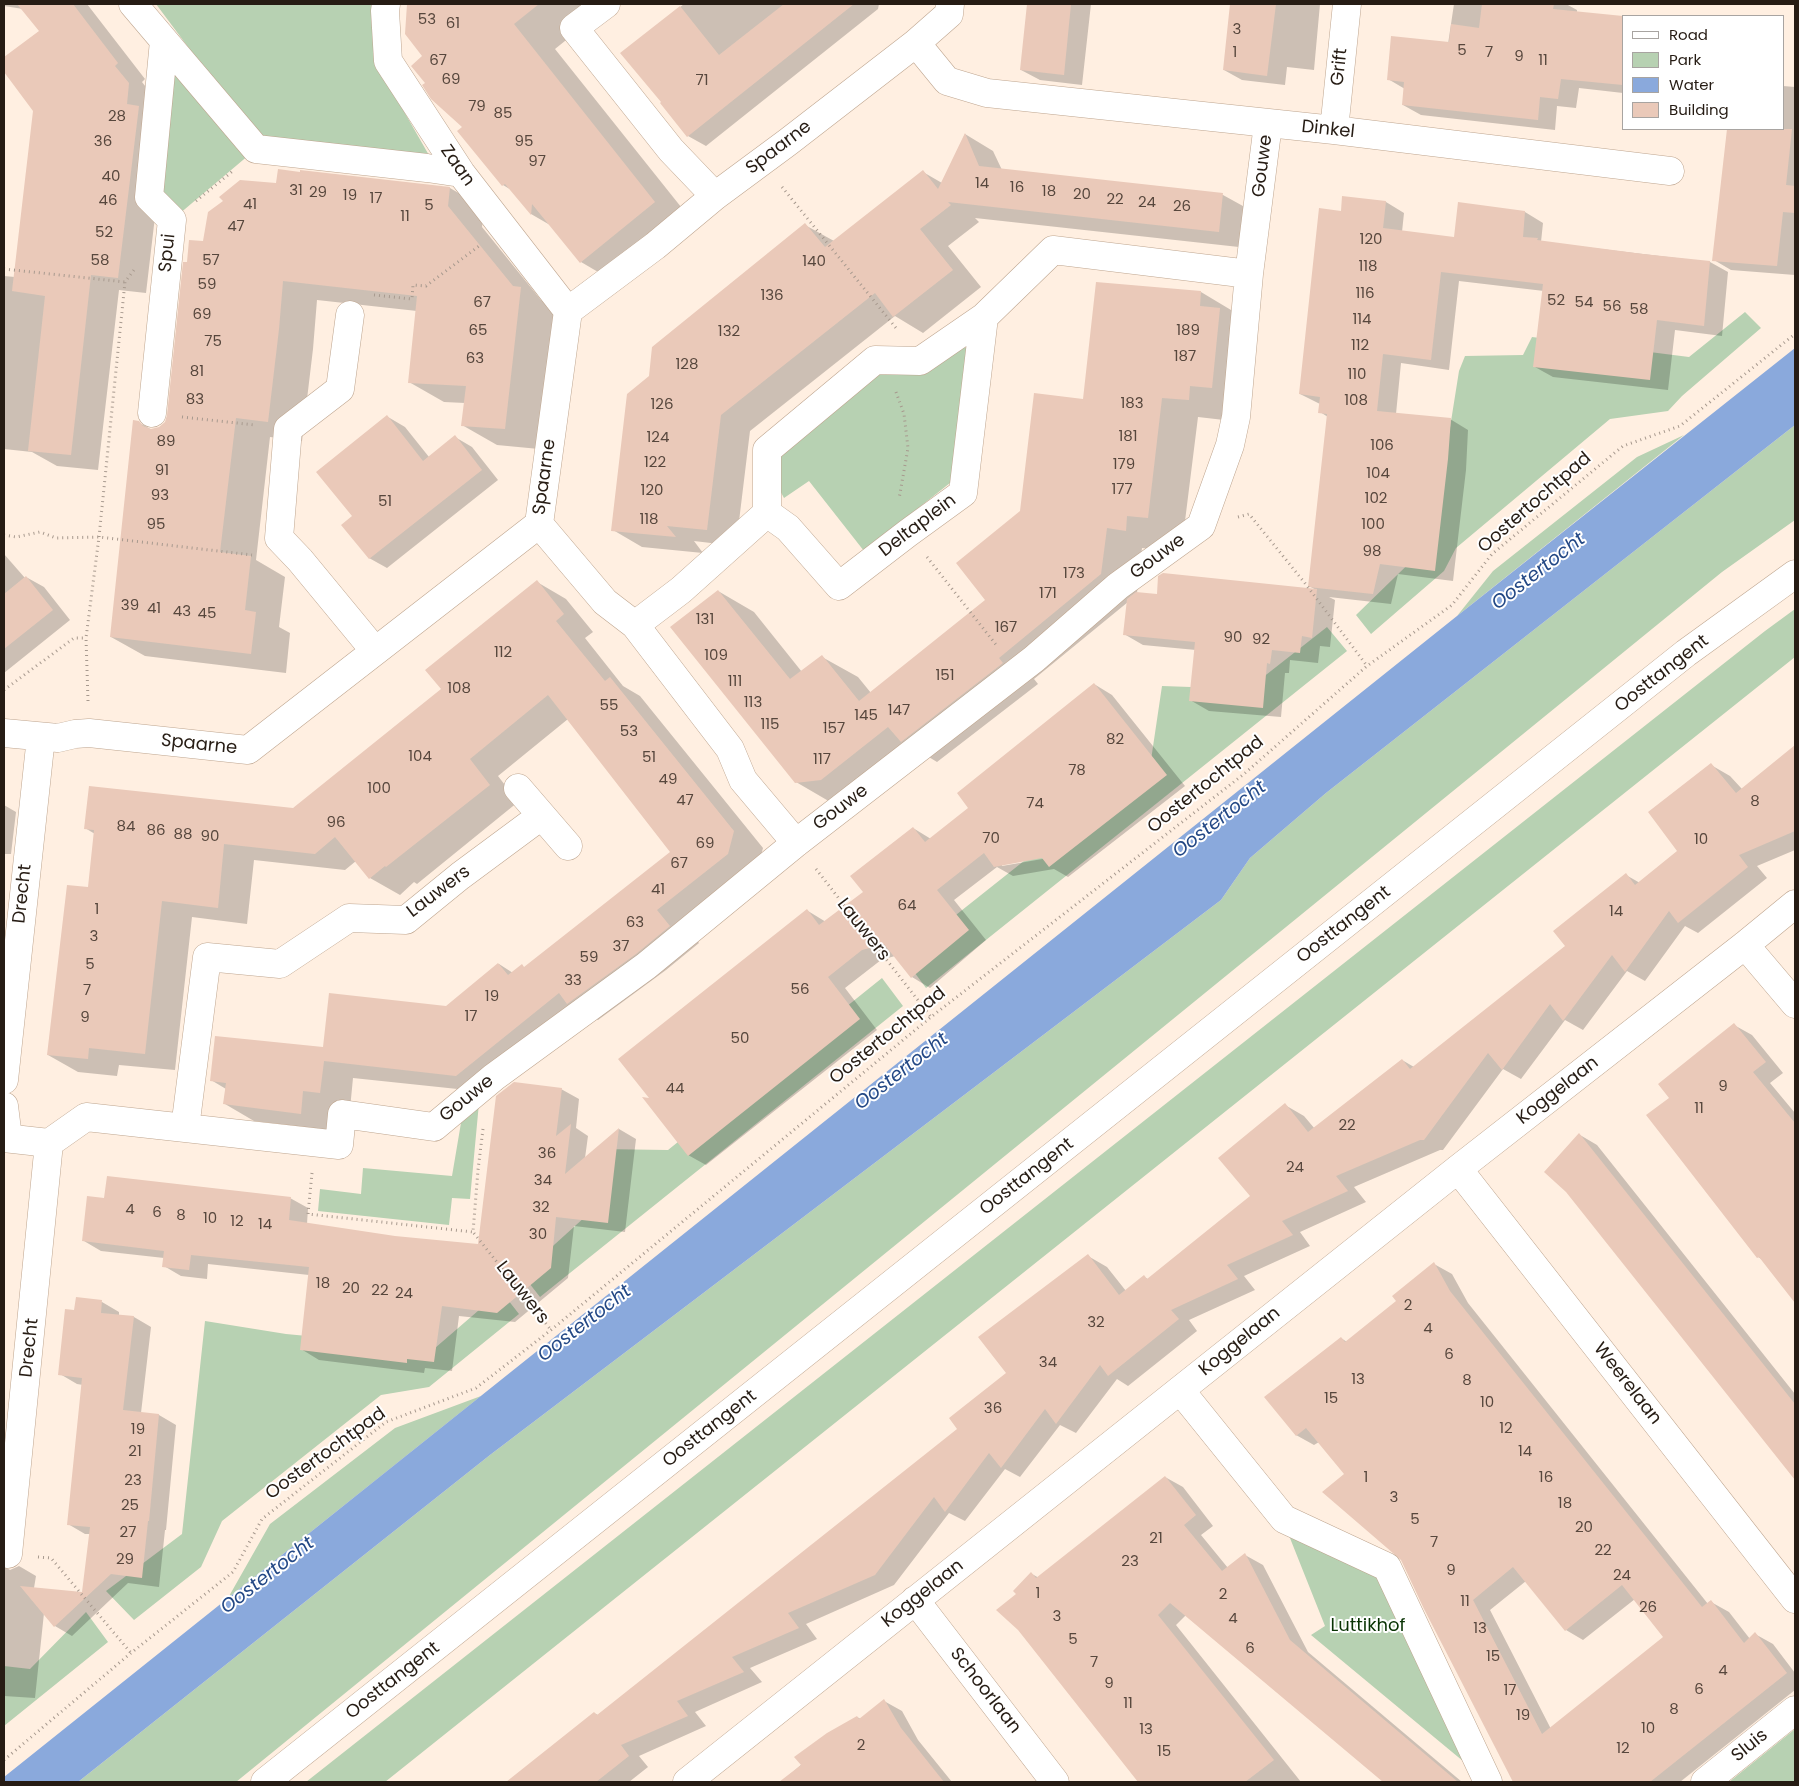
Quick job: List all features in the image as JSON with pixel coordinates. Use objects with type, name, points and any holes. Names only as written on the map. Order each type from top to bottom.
[{"type":"street","points":[[133,4],[256,149],[461,173]]},
{"type":"street","name":"Zaan","points":[[386,4],[388,61],[461,173],[568,312]]},
{"type":"street","points":[[606,4],[574,28],[671,150],[715,196]]},
{"type":"street","name":"Spaarne","points":[[4,733],[58,738],[89,733],[248,750],[539,524],[568,312],[655,246],[715,196],[916,43],[949,14],[950,4]]},
{"type":"street","name":"Grift","points":[[1334,130],[1347,4]]},
{"type":"street","name":"Spui","points":[[152,413],[172,220],[149,197],[164,41]]},
{"type":"street","name":"Dinkel","points":[[916,43],[947,81],[987,93],[1334,130],[1670,171]]},
{"type":"street","name":"Gouwe","points":[[49,1143],[86,1117],[339,1145],[342,1114],[434,1127],[486,1083],[646,966],[796,843],[1018,672],[1112,592],[1201,526],[1230,445],[1234,426],[1249,274],[1268,124]]},
{"type":"street","points":[[634,625],[681,590],[767,513],[767,450],[875,360],[920,361],[984,317],[1053,250],[1249,274]]},
{"type":"street","points":[[350,315],[340,389],[288,429],[279,538],[300,560],[376,651]]},
{"type":"street","name":"Deltaplein","points":[[767,513],[788,528],[839,586],[963,493],[984,317]]},
{"type":"street","name":"Gouwe","points":[[539,524],[606,602],[634,625],[730,749],[743,780],[796,843]]},
{"type":"street","name":"Oosttangent","points":[[265,1782],[1686,653],[1794,576]]},
{"type":"street","name":"Drecht","points":[[4,1080],[10,962],[41,737]]},
{"type":"street","points":[[518,788],[568,846]]},
{"type":"street","name":"Lauwers","points":[[185,1128],[206,957],[280,964],[349,918],[406,920],[460,876],[542,816]]},
{"type":"street","name":"Koggelaan","points":[[687,1782],[914,1600],[1795,904]]},
{"type":"street","points":[[1745,945],[1795,1004]]},
{"type":"street","points":[[4,1106],[6,1138],[49,1143]]},
{"type":"street","name":"Drecht","points":[[8,1554],[10,1470],[49,1143]]},
{"type":"street","name":"Weerelaan","points":[[1458,1169],[1795,1598]]},
{"type":"street","points":[[1180,1390],[1284,1519],[1387,1567],[1488,1782]]},
{"type":"street","name":"Schoorlaan","points":[[914,1600],[1055,1782]]},
{"type":"street","name":"Sluis","points":[[1705,1782],[1795,1710]]},
{"type":"path","points":[[762,161],[898,330],[893,385],[904,414],[908,448],[896,515],[908,533],[1018,672]]},
{"type":"path","points":[[350,315],[352,292],[412,299],[413,285],[426,286],[503,227]]},
{"type":"path","points":[[4,269],[125,282]]},
{"type":"path","name":"Oostertochtpad","points":[[4,1760],[131,1653],[233,1572],[262,1518],[386,1422],[476,1388],[551,1330],[931,1017],[1244,774],[1367,666],[1452,605],[1492,554],[1623,446],[1680,426],[1795,334]]},
{"type":"path","points":[[112,411],[152,413],[288,429]]},
{"type":"path","points":[[1201,526],[1249,514],[1304,582],[1367,666]]},
{"type":"path","points":[[4,535],[16,537],[40,532],[56,538],[99,537],[252,554]]},
{"type":"path","points":[[4,690],[74,638],[86,638]]},
{"type":"path","name":"Lauwers","points":[[796,843],[931,1017]]},
{"type":"path","points":[[316,1143],[308,1214],[473,1232],[478,1170],[486,1112],[486,1083]]},
{"type":"path","name":"Lauwers","points":[[473,1232],[551,1330]]},
{"type":"path","points":[[8,1554],[51,1558],[131,1653]]},
{"type":"green space","points":[[156,4],[374,4],[382,73],[430,157],[256,149],[172,220],[161,210],[164,41],[238,114]]},
{"type":"green space","points":[[1745,312],[1761,328],[1682,396],[1668,411],[1610,419],[1456,548],[1444,571],[1371,634],[1356,615],[1432,541],[1459,371],[1465,356],[1523,355],[1532,337],[1689,357]]},
{"type":"green space","points":[[961,346],[972,350],[955,479],[864,551],[809,481],[784,498],[778,487],[780,449],[868,374],[924,375]]},
{"type":"green space","points":[[1795,425],[1795,520],[1722,572],[236,1782],[78,1782],[490,1455],[1221,900],[1250,858],[1326,793]]},
{"type":"green space","points":[[1684,435],[1457,616],[1493,571],[1637,457]]},
{"type":"green space","points":[[1795,609],[1795,657],[385,1782],[306,1782],[1765,631]]},
{"type":"green space","points":[[1327,627],[1347,651],[926,988],[903,957],[1151,760],[1162,686],[1248,689]]},
{"type":"green space","points":[[882,978],[903,1006],[540,1297],[522,1274],[597,1206],[599,1149],[668,1150]]},
{"type":"green space","points":[[479,1103],[470,1199],[452,1198],[449,1225],[318,1211],[320,1189],[361,1194],[363,1168],[452,1176],[462,1117]]},
{"type":"green space","points":[[501,1291],[519,1314],[429,1387],[381,1395],[222,1521],[201,1567],[134,1620],[106,1591],[182,1534],[205,1321],[286,1334],[435,1348]]},
{"type":"green space","points":[[481,1396],[228,1598],[270,1524],[395,1428]]},
{"type":"green space","name":"Luttikhof","points":[[1282,1518],[1387,1567],[1487,1781],[1311,1635],[1325,1626]]},
{"type":"green space","points":[[86,1612],[108,1642],[4,1726],[4,1666],[30,1669]]},
{"type":"green space","points":[[1795,1729],[1795,1782],[1729,1782]]},
{"type":"water","name":"Oostertocht","points":[[1795,348],[1795,425],[1326,793],[1250,858],[1221,900],[490,1455],[78,1782],[4,1782],[4,1777]]},
{"type":"building","points":[[17,4],[73,4],[118,63],[115,66],[129,83],[127,104],[139,106],[118,278],[91,275],[71,455],[28,451],[45,296],[12,291],[33,111],[4,72],[4,57],[39,31]]},
{"type":"building","points":[[407,4],[539,4],[514,24],[655,202],[580,263],[532,204],[531,215],[505,184],[502,186],[457,131],[462,127],[431,99],[422,85],[425,83],[411,66],[422,56],[405,34]]},
{"type":"building","points":[[784,4],[854,4],[687,137],[620,53],[680,6],[719,55]]},
{"type":"building","points":[[1027,4],[1071,4],[1064,75],[1020,70]]},
{"type":"building","points":[[1230,4],[1276,4],[1267,76],[1223,70]]},
{"type":"building","points":[[1482,4],[1554,4],[1553,9],[1622,16],[1622,85],[1561,79],[1558,99],[1540,97],[1538,120],[1402,105],[1404,82],[1387,80],[1391,36],[1449,42],[1451,24],[1479,28]]},
{"type":"building","points":[[1792,129],[1786,185],[1795,186],[1795,213],[1783,212],[1777,266],[1712,261],[1727,130]]},
{"type":"building","points":[[965,133],[979,166],[1223,193],[1219,232],[948,202],[951,205],[920,229],[953,270],[893,317],[875,293],[721,415],[707,530],[667,526],[676,537],[611,531],[627,394],[649,376],[652,347],[805,223],[825,247],[923,170],[938,189]]},
{"type":"building","points":[[278,169],[450,187],[448,206],[513,286],[521,287],[505,429],[461,426],[466,386],[408,383],[417,296],[283,281],[268,422],[236,418],[220,552],[251,556],[245,610],[256,612],[251,654],[110,637],[133,420],[139,421],[143,426],[151,429],[159,427],[165,422],[183,262],[187,262],[189,240],[203,241],[208,212],[223,201],[219,197],[240,180],[276,183]]},
{"type":"building","points":[[1342,196],[1386,201],[1383,228],[1454,237],[1458,202],[1525,211],[1523,237],[1643,254],[1710,261],[1704,326],[1657,320],[1650,380],[1533,367],[1543,284],[1441,272],[1431,360],[1383,354],[1377,411],[1451,418],[1435,571],[1380,564],[1373,594],[1308,587],[1327,414],[1318,413],[1320,397],[1299,394],[1319,208],[1341,211]]},
{"type":"building","points":[[1096,282],[1201,291],[1200,306],[1220,308],[1212,388],[1190,386],[1189,400],[1162,398],[1148,518],[1127,516],[1126,531],[1107,528],[1101,574],[999,658],[1003,663],[901,742],[888,727],[821,780],[795,783],[670,627],[718,590],[790,679],[822,655],[859,701],[985,600],[956,563],[1020,511],[1034,393],[1083,399]]},
{"type":"building","points":[[387,415],[423,461],[455,435],[482,470],[369,559],[341,525],[352,516],[316,472]]},
{"type":"building","points":[[1163,573],[1317,589],[1312,638],[1302,636],[1300,653],[1272,650],[1270,664],[1267,663],[1263,708],[1189,701],[1195,642],[1123,635],[1127,599],[1136,592],[1157,594],[1158,576]]},
{"type":"building","points":[[26,576],[53,610],[4,649],[4,594]]},
{"type":"building","points":[[537,580],[564,614],[556,621],[605,681],[610,677],[734,831],[728,854],[657,910],[670,926],[636,954],[567,1004],[559,993],[456,1076],[324,1061],[320,1093],[303,1091],[301,1114],[223,1104],[226,1083],[210,1081],[215,1036],[323,1047],[329,993],[446,1006],[498,963],[508,975],[522,964],[524,967],[670,852],[548,695],[470,759],[490,785],[369,879],[335,837],[315,854],[224,844],[218,908],[162,901],[145,1054],[89,1048],[88,1059],[47,1055],[67,885],[88,887],[94,830],[84,829],[89,786],[293,808],[441,689],[425,670]]},
{"type":"building","points":[[1094,683],[1167,775],[1049,867],[1042,858],[994,867],[984,853],[937,890],[969,930],[911,978],[884,944],[862,950],[828,977],[860,1019],[688,1156],[642,1097],[649,1098],[618,1059],[807,909],[819,925],[863,892],[850,876],[913,827],[925,842],[968,808],[957,793]]},
{"type":"building","points":[[1795,745],[1795,831],[1739,855],[1748,867],[1678,923],[1669,911],[1625,972],[1612,955],[1563,1021],[1550,1004],[1502,1070],[1488,1053],[1424,1140],[1420,1140],[1336,1176],[1348,1191],[1282,1221],[1293,1235],[1227,1265],[1238,1279],[1171,1310],[1179,1319],[1108,1376],[1100,1365],[1056,1424],[1045,1409],[1001,1468],[989,1453],[945,1512],[934,1497],[875,1575],[788,1613],[799,1628],[732,1657],[744,1672],[677,1701],[688,1716],[621,1745],[629,1756],[596,1782],[506,1782],[594,1712],[597,1715],[957,1429],[949,1418],[1006,1373],[978,1337],[1088,1254],[1119,1295],[1144,1275],[1147,1279],[1250,1196],[1218,1158],[1285,1103],[1308,1132],[1402,1059],[1410,1069],[1565,946],[1553,931],[1626,873],[1635,885],[1677,851],[1648,812],[1711,763],[1736,793]]},
{"type":"building","points":[[1734,1023],[1766,1062],[1753,1072],[1795,1123],[1795,1303],[1759,1257],[1757,1258],[1646,1115],[1669,1098],[1658,1084]]},
{"type":"building","points":[[514,1082],[562,1088],[556,1136],[571,1124],[565,1174],[619,1128],[608,1223],[556,1217],[551,1268],[497,1313],[442,1306],[434,1362],[407,1359],[407,1363],[300,1350],[309,1267],[191,1255],[189,1270],[162,1267],[164,1251],[82,1241],[87,1196],[104,1198],[107,1176],[291,1197],[289,1220],[395,1236],[478,1244],[496,1096]]},
{"type":"building","points":[[1579,1133],[1795,1404],[1795,1480],[1566,1192],[1544,1172]]},
{"type":"building","points":[[1434,1262],[1450,1291],[1702,1607],[1711,1600],[1744,1643],[1755,1632],[1787,1673],[1650,1782],[1513,1782],[1424,1609],[1401,1560],[1322,1492],[1344,1474],[1306,1428],[1296,1436],[1264,1397],[1341,1337],[1345,1342],[1396,1301],[1392,1296]],"holes":[[[1513,1567],[1565,1631],[1622,1585],[1663,1637],[1542,1734],[1473,1600]]]},
{"type":"building","points":[[76,1297],[102,1300],[101,1313],[134,1316],[123,1410],[159,1414],[142,1578],[111,1574],[54,1627],[20,1586],[82,1592],[90,1527],[67,1525],[82,1378],[58,1375],[65,1309],[74,1310]]},
{"type":"building","points":[[1165,1476],[1196,1515],[1184,1525],[1222,1571],[1245,1553],[1290,1640],[1458,1782],[1383,1782],[1170,1603],[1158,1615],[1274,1760],[1245,1782],[1138,1782],[1018,1630],[996,1610],[1016,1594],[1013,1591],[1031,1572],[1036,1578]]},
{"type":"building","points":[[884,1699],[901,1728],[944,1782],[779,1782],[801,1765],[794,1757],[827,1733],[857,1716],[859,1719]]}]
